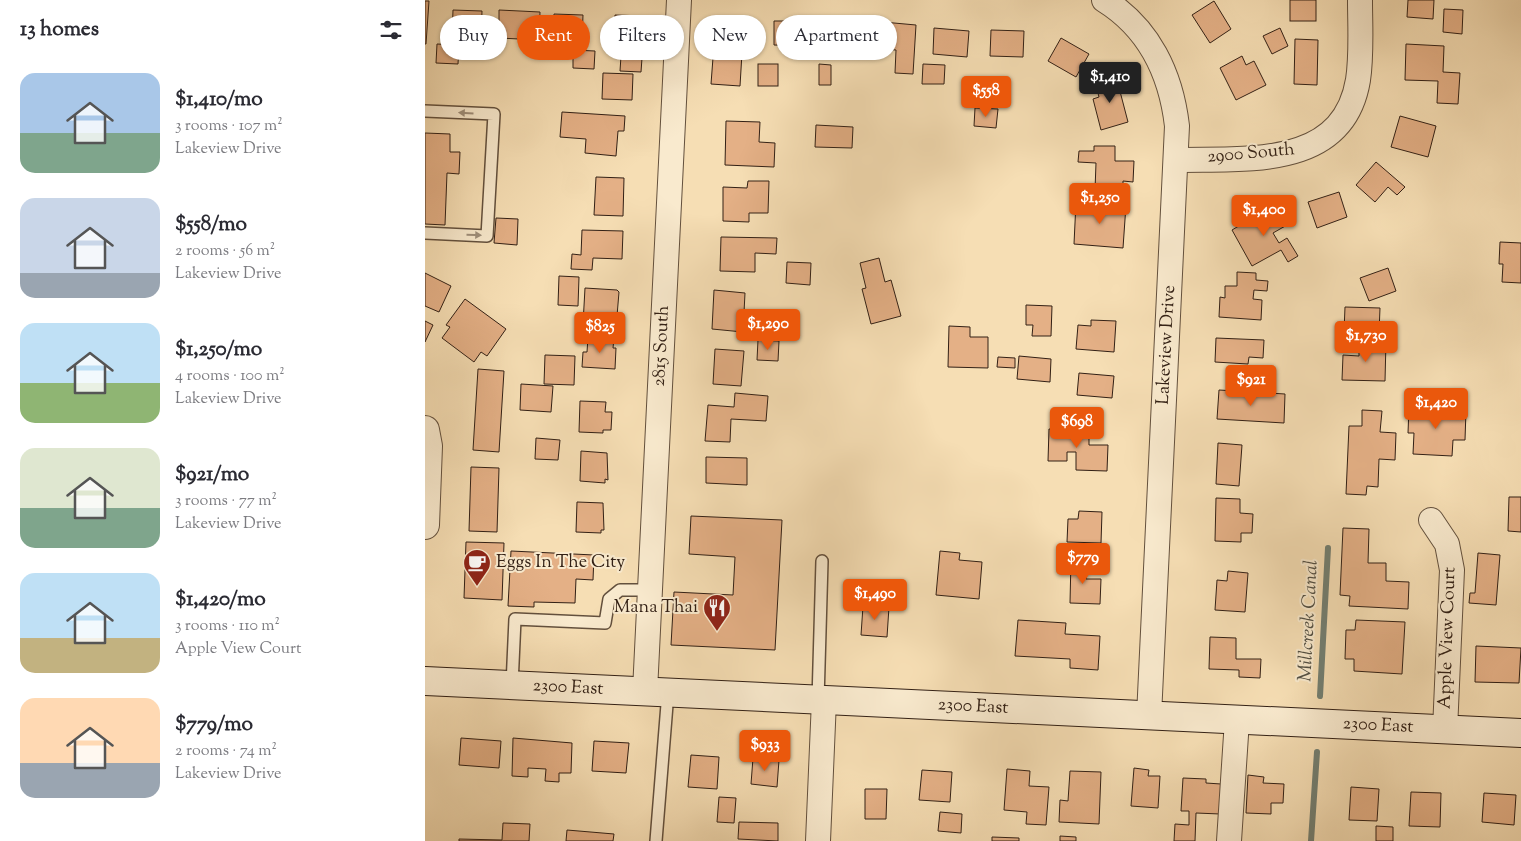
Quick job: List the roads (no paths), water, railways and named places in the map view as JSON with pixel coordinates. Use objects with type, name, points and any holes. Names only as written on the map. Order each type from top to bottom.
[{"type":"main road","points":[[425,430],[428,446],[425,525]]},
{"type":"main road","name":"2300 East","points":[[425,681],[1521,733]]},
{"type":"street","name":"2815 South","points":[[656,692],[650,590],[679,0]]},
{"type":"street","name":"Lakeview Drive","points":[[1104,0],[1126,16],[1156,53],[1174,101],[1177,126],[1177,160],[1149,716]]},
{"type":"street","name":"2900 South","points":[[1177,160],[1284,155],[1303,150],[1335,128],[1347,112],[1358,81],[1360,0]]},
{"type":"street","name":"Apple View Court","points":[[1431,520],[1447,544],[1452,570],[1445,730]]},
{"type":"street","points":[[818,841],[821,700]]},
{"type":"street","points":[[1229,841],[1237,720]]},
{"type":"lane","points":[[425,111],[494,114],[487,236],[425,233]]},
{"type":"lane","points":[[821,700],[823,561]]},
{"type":"lane","points":[[512,685],[515,620],[605,623],[609,599],[621,590],[650,590]]},
{"type":"lane","points":[[656,692],[656,841]]},
{"type":"waterway","name":"Millcreek Canal","points":[[1320,696],[1328,548]]},
{"type":"waterway","name":"Millcreek Canal","points":[[1311,841],[1317,752]]},
{"type":"place","name":"Eggs In The City","points":[[477,587]]},
{"type":"place","name":"Mana Thai","points":[[717,632]]}]
